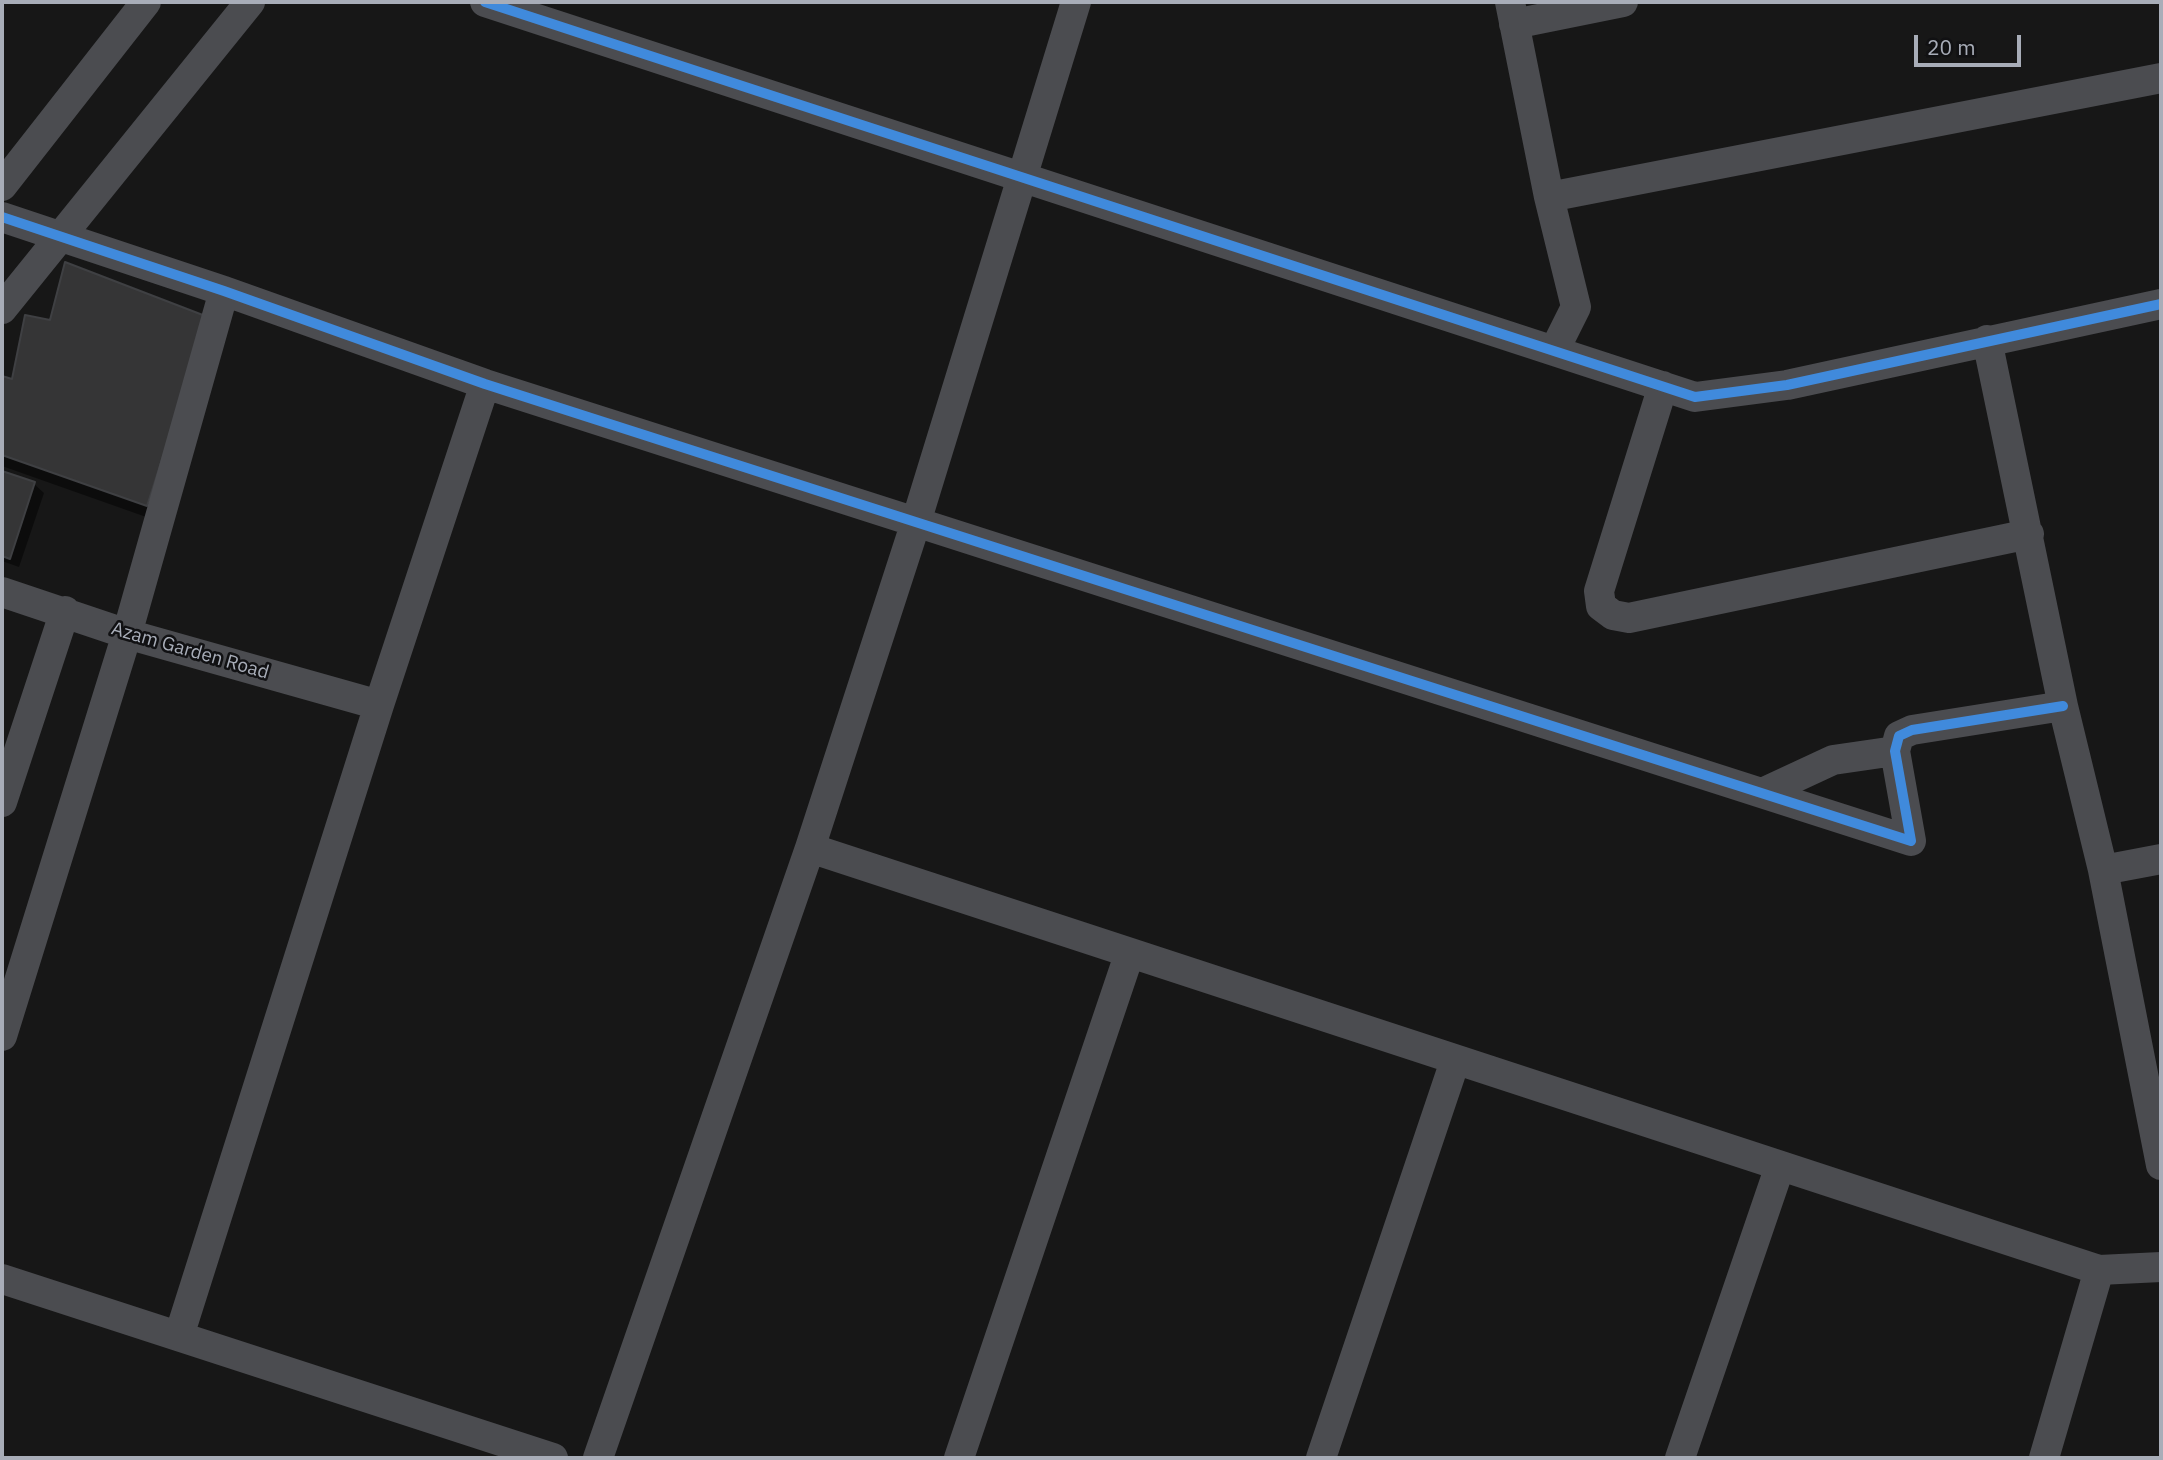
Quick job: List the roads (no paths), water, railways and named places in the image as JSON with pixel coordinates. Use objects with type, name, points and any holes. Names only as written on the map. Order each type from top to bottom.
[{"type":"street","points":[[2,186],[146,2]]},
{"type":"street","points":[[2,309],[59,234],[250,2]]},
{"type":"street","points":[[485,2],[1703,398],[1787,385],[2161,304]]},
{"type":"street","points":[[598,1458],[810,848],[916,522],[1076,2]]},
{"type":"street","points":[[1555,349],[1576,307],[1549,197],[1512,13],[1623,2]]},
{"type":"street","points":[[1549,197],[2161,78]]},
{"type":"street","points":[[2,217],[225,291],[485,384],[1911,841],[1895,751],[1899,736],[1912,730],[2063,706]]},
{"type":"street","points":[[2,1035],[127,634],[225,291]]},
{"type":"street","points":[[1987,340],[2063,706],[2152,1067],[2161,1165]]},
{"type":"street","points":[[179,1336],[379,705],[485,384]]},
{"type":"street","points":[[1662,386],[1598,591],[1601,606],[1613,615],[1629,618],[2029,534]]},
{"type":"street","name":"Azam Garden Road","points":[[2,592],[127,634],[379,705]]},
{"type":"street","points":[[2,802],[65,611]]},
{"type":"street","points":[[1762,793],[1833,761],[1895,751]]},
{"type":"street","points":[[810,848],[1129,955],[2099,1270],[2161,1267]]},
{"type":"street","points":[[2103,870],[2161,859]]},
{"type":"street","points":[[959,1458],[1129,955]]},
{"type":"street","points":[[1321,1458],[1455,1060]]},
{"type":"street","points":[[1680,1458],[1780,1166]]},
{"type":"street","points":[[2045,1458],[2099,1270]]},
{"type":"street","points":[[2,1279],[553,1458]]}]
